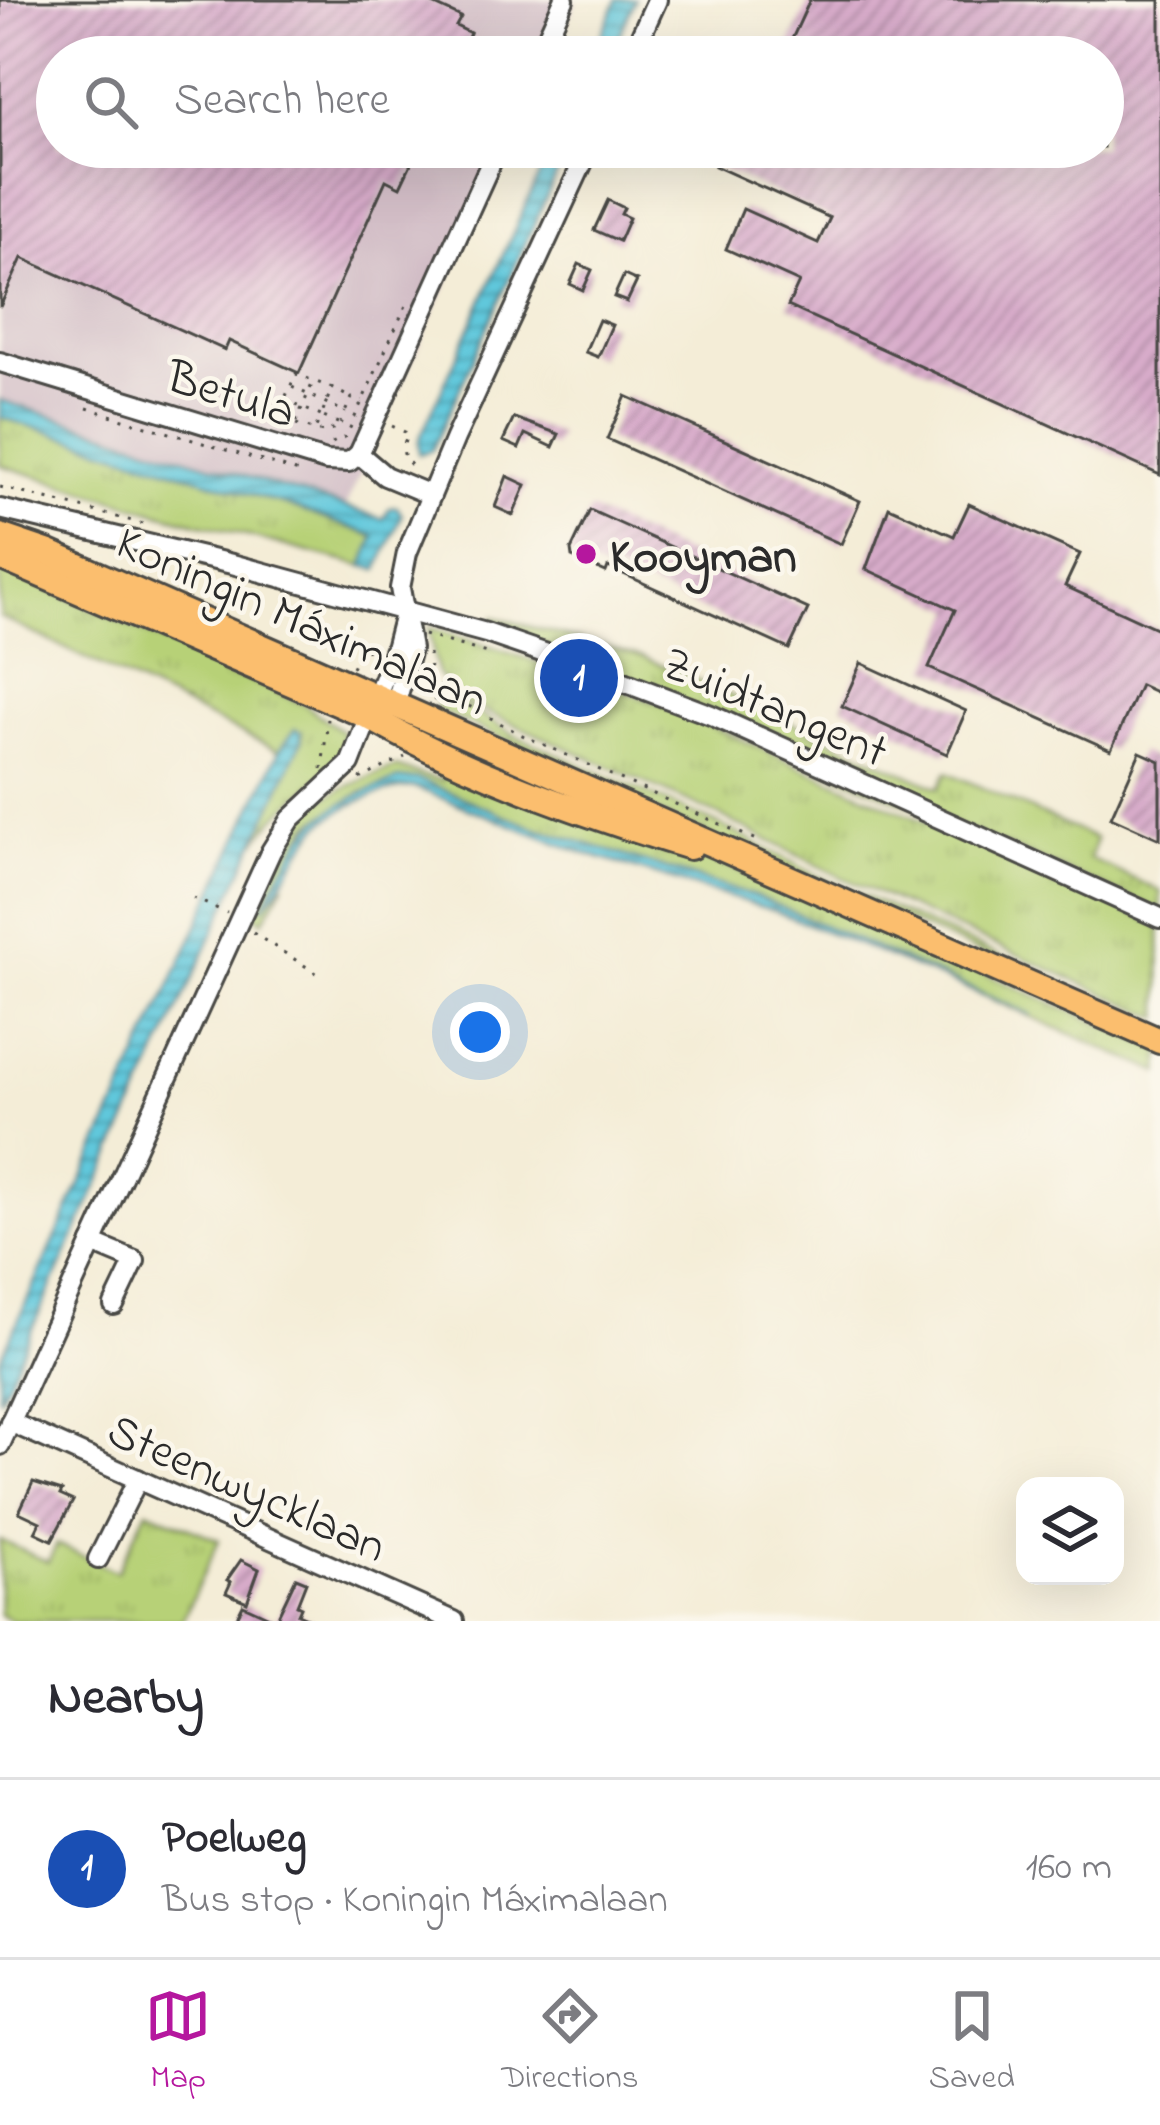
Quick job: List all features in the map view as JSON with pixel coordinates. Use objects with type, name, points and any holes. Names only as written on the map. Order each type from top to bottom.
[{"type":"main road","name":"Koningin Máximalaan","points":[[0,536],[47,552],[379,707],[415,743],[518,789],[767,871],[1160,1041]]},
{"type":"main road","name":"Koningin Máximalaan","points":[[0,556],[379,707]]},
{"type":"street","points":[[548,36],[564,0]]},
{"type":"street","points":[[641,36],[657,0]]},
{"type":"street","points":[[426,493],[385,476],[359,454],[368,409],[488,168]]},
{"type":"street","points":[[0,1444],[232,918],[280,834],[350,764],[379,707],[402,615],[402,569],[426,493],[580,168]]},
{"type":"street","name":"Betula","points":[[0,362],[326,461],[349,462],[359,454]]},
{"type":"street","name":"Zuidtangent","points":[[0,509],[232,564],[402,615],[486,633],[711,715],[1160,918]]},
{"type":"street","points":[[92,1243],[135,1261],[114,1305]]},
{"type":"street","name":"Steenwycklaan","points":[[10,1421],[454,1621]]},
{"type":"street","points":[[98,1559],[138,1479]]},
{"type":"path","points":[[352,398],[335,430],[315,430],[275,418],[296,374],[332,388],[352,398],[407,433],[401,453],[406,464],[415,468],[426,493]]},
{"type":"path","points":[[295,424],[314,381]]},
{"type":"path","points":[[290,386],[345,412]]},
{"type":"path","points":[[315,430],[332,388]]},
{"type":"path","points":[[284,400],[340,424]]},
{"type":"path","points":[[422,635],[499,656]]},
{"type":"path","name":"Koningin Máximalaan","points":[[430,674],[442,687]]},
{"type":"path","points":[[193,898],[318,974]]},
{"type":"shaded area","points":[[0,0],[577,0],[561,36],[36,36],[36,168],[500,168],[338,523],[0,406]]},
{"type":"green space","points":[[0,417],[376,537],[363,566],[162,514],[0,465]]},
{"type":"green space","points":[[0,567],[305,705],[343,732],[342,757],[256,841],[301,742],[300,732],[294,730],[279,751],[0,617]]},
{"type":"green space","points":[[494,617],[641,656],[939,788],[947,772],[1096,839],[1090,859],[1160,891],[1160,910],[490,629]]},
{"type":"green space","points":[[428,627],[541,663],[540,670],[587,687],[591,680],[667,707],[1160,926],[1160,1018],[466,703],[438,675]]},
{"type":"green space","points":[[443,693],[517,736],[731,830],[816,875],[1160,1026],[1160,1031],[665,816],[585,773],[450,716],[435,708]]},
{"type":"green space","points":[[417,749],[778,885],[1160,1049],[1160,1073],[757,897],[530,826],[418,779],[362,792],[309,825],[262,907],[285,883],[263,921],[254,915],[280,850],[327,797],[396,767],[442,781],[444,771],[411,759]]},
{"type":"green space","points":[[147,1510],[219,1540],[182,1621],[13,1621],[0,1615],[0,1540],[48,1562],[57,1544],[117,1572]]},
{"type":"water","points":[[617,0],[635,0],[619,36],[601,36]]},
{"type":"water","points":[[542,168],[560,168],[432,450],[419,454],[418,442]]},
{"type":"water","points":[[0,400],[383,519],[390,508],[397,507],[402,515],[378,570],[363,566],[375,536],[0,417]]},
{"type":"water","points":[[295,729],[301,732],[301,742],[0,1399],[0,1360],[211,896],[279,751]]},
{"type":"water","points":[[399,779],[418,779],[530,826],[757,897],[1032,1015],[775,911],[583,853],[414,787],[388,791],[334,815],[307,842],[262,908],[313,826],[346,801]]},
{"type":"building","points":[[0,0],[424,0],[461,17],[456,26],[469,36],[36,36],[36,168],[409,168],[400,187],[386,180],[299,373],[229,341],[225,350],[22,258],[0,307]]},
{"type":"building","points":[[810,0],[1160,0],[1160,475],[788,306],[799,282],[726,249],[743,209],[818,243],[830,218],[719,168],[1124,168],[1124,36],[793,36]]},
{"type":"building","points":[[608,200],[624,208],[621,214],[629,218],[619,241],[594,230]]},
{"type":"building","points":[[579,264],[592,270],[583,290],[570,284]]},
{"type":"building","points":[[624,275],[637,281],[627,302],[614,297]]},
{"type":"building","points":[[599,320],[612,325],[598,357],[585,352]]},
{"type":"building","points":[[626,396],[860,501],[841,544],[607,439]]},
{"type":"building","points":[[514,418],[559,434],[553,447],[525,434],[519,448],[503,441]]},
{"type":"building","points":[[507,476],[526,485],[513,515],[495,507]]},
{"type":"building","points":[[969,504],[1080,554],[1065,586],[1160,630],[1160,694],[1140,685],[1111,750],[929,668],[955,610],[866,569],[889,507],[954,536]]},
{"type":"building","points":[[590,510],[808,609],[789,649],[608,567],[606,572],[572,557]]},
{"type":"building","points":[[861,663],[966,711],[947,754],[842,706]]},
{"type":"building","points":[[1140,752],[1160,761],[1160,839],[1111,817]]},
{"type":"building","points":[[33,1482],[62,1491],[60,1495],[73,1501],[52,1540],[35,1532],[40,1522],[19,1512]]},
{"type":"building","points":[[241,1560],[259,1569],[247,1602],[226,1593],[231,1582],[227,1580]]},
{"type":"building","points":[[296,1578],[306,1582],[298,1614],[314,1621],[235,1621],[243,1605],[276,1620]]},
{"type":"place","name":"Kooyman","points":[[586,554]]},
{"type":"place","name":"Poelweg","points":[[579,678]]}]
